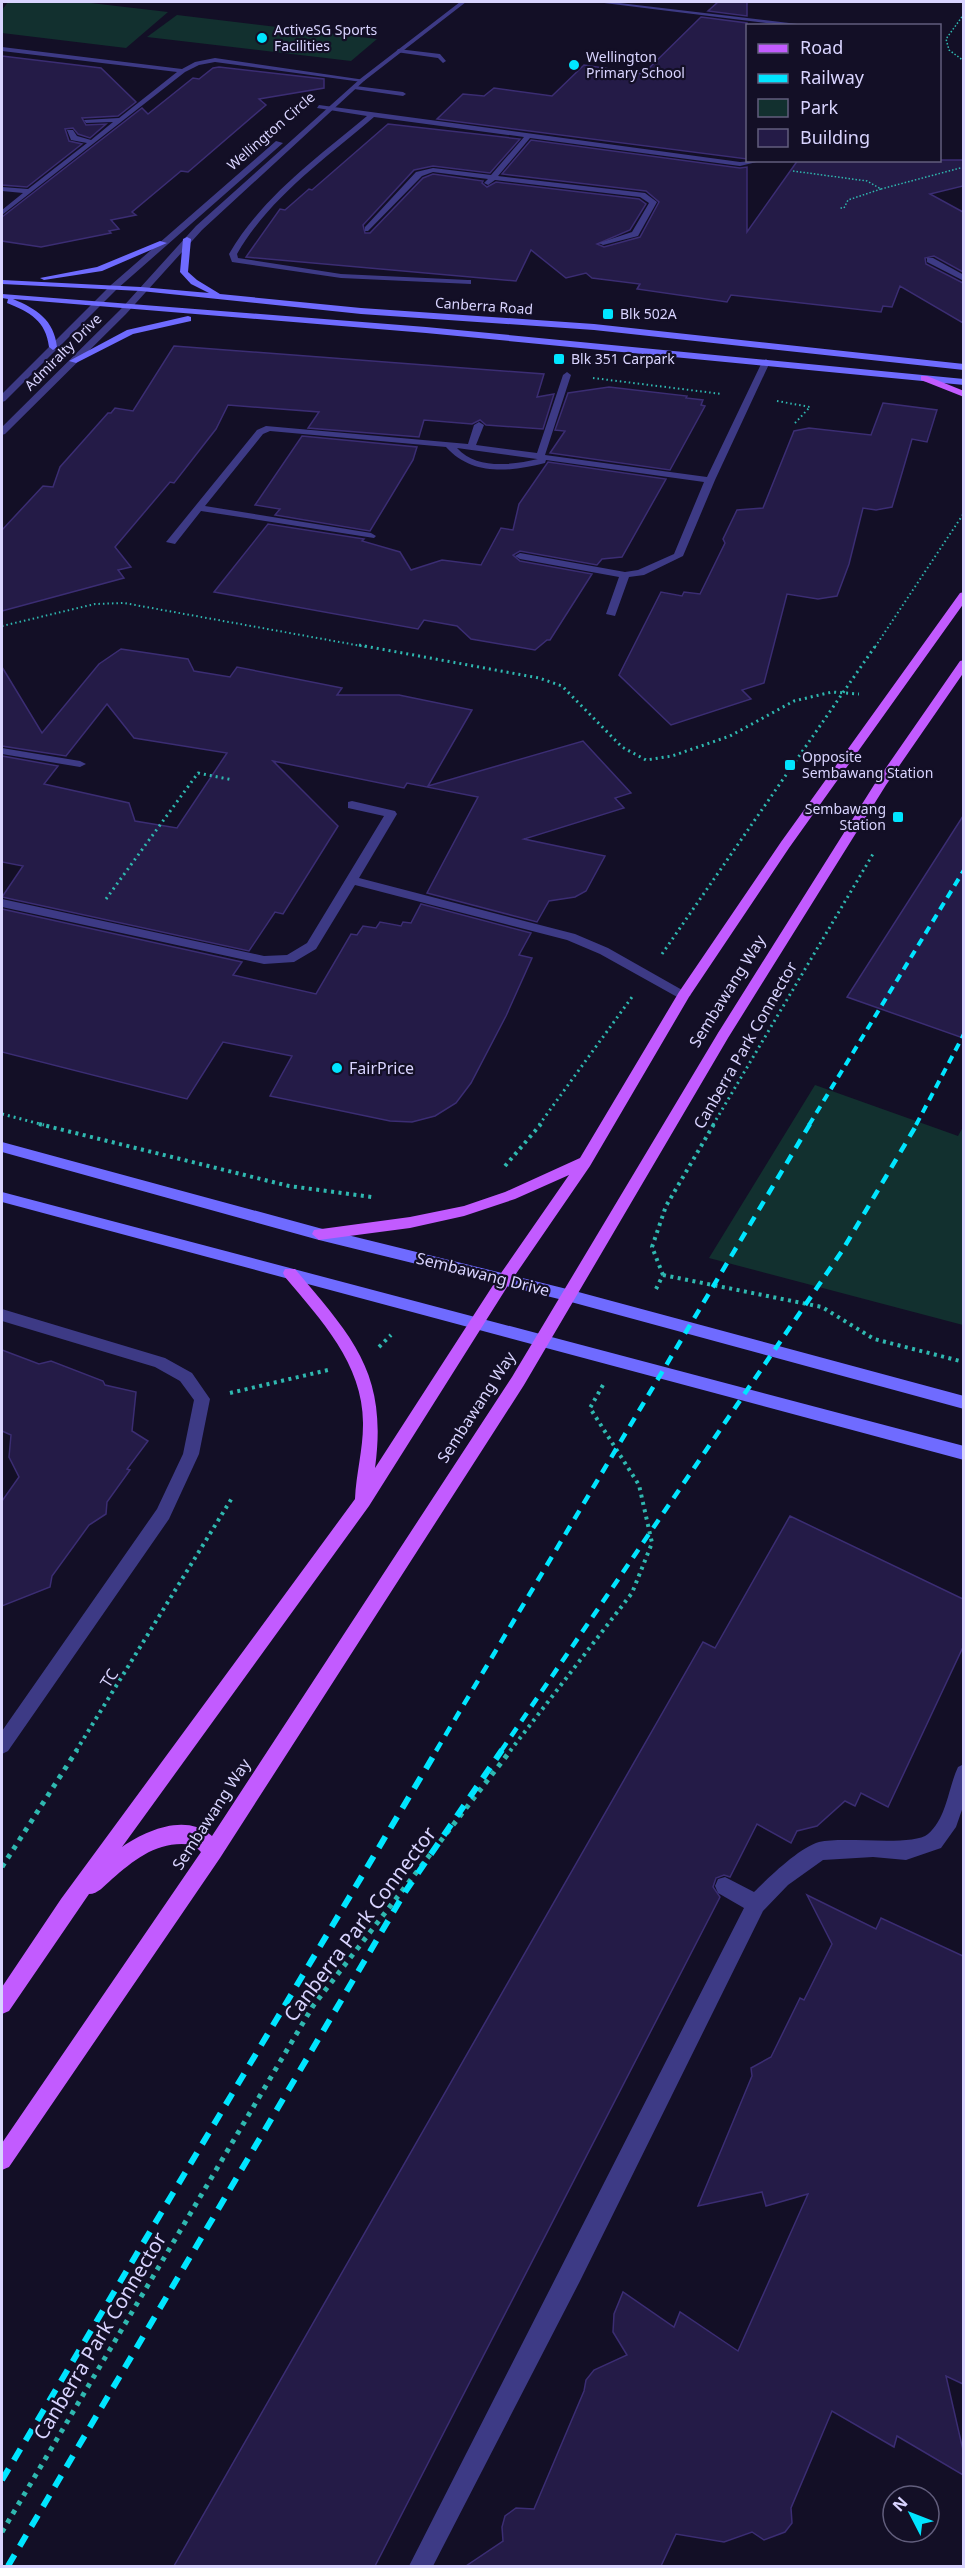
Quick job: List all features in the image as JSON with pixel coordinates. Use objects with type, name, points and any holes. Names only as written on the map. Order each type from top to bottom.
[{"type":"main road","points":[[187,239],[184,272],[194,282],[225,298]]},
{"type":"main road","points":[[18,283],[99,268],[163,243]]},
{"type":"main road","name":"Canberra Road","points":[[2,282],[141,289],[225,298],[594,327],[963,367]]},
{"type":"main road","points":[[2,297],[30,309],[44,319],[53,334],[53,347]]},
{"type":"main road","name":"Canberra Road","points":[[2,297],[426,330],[963,382]]},
{"type":"main road","points":[[73,361],[130,332],[169,321],[221,315]]},
{"type":"main road","points":[[924,378],[963,394]]},
{"type":"main road","name":"Sembawang Way","points":[[2,2004],[68,1906],[187,1746],[363,1501],[504,1280],[585,1162],[684,995],[785,845],[963,595]]},
{"type":"main road","name":"Sembawang Way","points":[[2,2160],[213,1851],[543,1341],[723,1036],[880,785],[963,663]]},
{"type":"main road","name":"Sembawang Drive","points":[[2,1147],[319,1234],[571,1296],[963,1403]]},
{"type":"main road","points":[[319,1234],[415,1223],[465,1211],[505,1198],[585,1162]]},
{"type":"main road","points":[[2,1197],[963,1453]]},
{"type":"main road","points":[[290,1273],[326,1316],[359,1364],[370,1402],[363,1501]]},
{"type":"main road","points":[[68,1906],[124,1856],[150,1841],[175,1834],[198,1836],[213,1851]]},
{"type":"street","points":[[415,28],[451,2]]},
{"type":"street","name":"Wellington Circle","points":[[141,289],[187,239],[356,88],[362,80],[463,2]]},
{"type":"street","points":[[599,2],[793,24]]},
{"type":"street","points":[[660,9],[667,2]]},
{"type":"street","name":"Wellington Circle","points":[[114,287],[319,107],[407,34]]},
{"type":"street","points":[[2,49],[183,71]]},
{"type":"street","points":[[399,51],[440,56],[443,61]]},
{"type":"street","points":[[2,213],[183,71],[197,63],[215,60],[362,80]]},
{"type":"street","points":[[356,88],[403,94]]},
{"type":"street","points":[[319,107],[740,164],[751,162]]},
{"type":"street","points":[[372,115],[306,172],[251,226],[236,246],[233,254],[235,260],[341,276],[468,282]]},
{"type":"street","points":[[86,121],[120,120]]},
{"type":"street","points":[[70,132],[74,138],[91,142]]},
{"type":"street","points":[[485,186],[529,135]]},
{"type":"street","points":[[368,230],[423,171],[433,170],[493,177],[642,195],[650,198],[653,202],[635,234],[603,243]]},
{"type":"street","points":[[2,189],[29,191]]},
{"type":"street","points":[[930,260],[963,279]]},
{"type":"street","name":"Admiralty Drive","points":[[2,399],[114,287]]},
{"type":"street","name":"Admiralty Drive","points":[[2,432],[141,289]]},
{"type":"street","points":[[520,555],[625,574],[640,573],[678,556],[710,480],[766,362]]},
{"type":"street","points":[[545,458],[567,375]]},
{"type":"street","points":[[471,447],[479,424]]},
{"type":"street","points":[[171,542],[260,432],[269,428],[449,444],[710,480]]},
{"type":"street","points":[[449,444],[462,458],[497,468],[518,466],[545,458]]},
{"type":"street","points":[[199,508],[371,536]]},
{"type":"street","points":[[611,614],[625,574]]},
{"type":"street","points":[[2,751],[80,764]]},
{"type":"street","points":[[2,903],[264,960],[289,959],[312,946],[391,814],[352,805]]},
{"type":"street","points":[[352,880],[571,937],[684,995]]},
{"type":"street","points":[[2,1315],[160,1362],[186,1377],[202,1399],[191,1454],[163,1514],[2,1745]]},
{"type":"street","points":[[421,2566],[572,2273],[756,1904],[781,1878],[820,1851],[873,1848],[906,1851],[934,1842],[949,1821],[963,1773]]},
{"type":"street","points":[[725,1886],[756,1904]]},
{"type":"path","points":[[963,14],[946,36],[944,45],[948,51],[963,61]]},
{"type":"path","points":[[840,208],[844,207],[848,200],[881,189],[963,167]]},
{"type":"path","points":[[793,171],[867,181],[881,189]]},
{"type":"path","points":[[599,378],[810,407],[795,423]]},
{"type":"path","points":[[495,1171],[505,1166],[549,1114],[846,691],[963,513]]},
{"type":"path","points":[[2,626],[95,604],[124,603],[539,678],[562,686],[622,747],[646,760],[672,756],[730,736],[794,701],[846,691],[866,696]]},
{"type":"path","points":[[89,922],[198,773],[233,780]]},
{"type":"path","name":"Canberra Park Connector","points":[[878,845],[666,1206],[652,1247],[663,1275],[822,1307],[874,1339],[963,1362]]},
{"type":"path","points":[[2,1114],[72,1134],[289,1186],[381,1197]]},
{"type":"path","points":[[202,1399],[359,1364],[391,1335]]},
{"type":"path","name":"Canberra Park Connector","points":[[2,2532],[313,2006],[632,1593],[652,1543],[647,1520],[639,1485],[590,1408]]},
{"type":"path","name":"TC","points":[[2,1867],[127,1672],[232,1498]]},
{"type":"green space","points":[[8,2],[82,2],[168,12],[126,48],[2,33],[2,10]]},
{"type":"green space","name":"ActiveSG Sports Facilities","points":[[177,15],[377,39],[351,61],[147,37]]},
{"type":"green space","points":[[815,1085],[958,1136],[963,1127],[963,1325],[709,1258]]},
{"type":"building","points":[[718,2],[747,2],[747,16],[708,11]]},
{"type":"building","points":[[701,17],[747,23],[746,159],[437,119],[463,94],[484,96],[494,88],[552,96],[584,65],[643,74]]},
{"type":"building","points":[[2,56],[101,68],[136,102],[118,116],[82,118],[86,125],[106,124],[90,138],[78,134],[73,128],[65,129],[69,141],[82,144],[27,187],[2,185]]},
{"type":"building","points":[[213,68],[324,79],[324,88],[259,99],[266,105],[188,172],[181,171],[132,212],[136,215],[111,220],[119,229],[109,231],[111,233],[41,247],[2,241],[2,217],[142,108],[148,114],[193,78],[199,79]]},
{"type":"building","points":[[388,124],[520,139],[490,173],[433,166],[414,170],[363,225],[365,233],[370,233],[423,178],[433,174],[483,181],[482,183],[487,187],[496,182],[639,199],[646,204],[630,230],[597,244],[604,247],[640,237],[659,202],[646,191],[502,174],[531,140],[740,168],[747,167],[747,232],[797,162],[963,160],[963,186],[930,194],[963,212],[963,272],[934,256],[925,258],[926,264],[963,283],[963,323],[900,286],[892,307],[883,306],[881,312],[731,295],[727,302],[637,289],[640,284],[592,278],[586,273],[566,278],[531,250],[516,281],[246,257],[280,209],[285,210],[309,189],[312,190]]},
{"type":"building","points":[[174,346],[544,374],[537,397],[554,394],[543,429],[486,425],[480,420],[472,424],[424,420],[419,437],[308,428],[319,412],[228,405],[216,429],[174,483],[170,482],[115,547],[131,567],[118,570],[124,578],[2,611],[2,530],[43,486],[53,487],[60,467],[108,413],[115,408],[133,411]]},
{"type":"building","points":[[609,387],[703,400],[701,405],[705,406],[670,470],[550,453],[565,431],[555,430],[568,393]]},
{"type":"building","points":[[883,403],[937,410],[927,442],[912,439],[892,507],[876,510],[863,508],[849,564],[837,596],[818,599],[787,594],[764,683],[742,690],[751,699],[671,725],[619,675],[661,592],[682,596],[684,592],[700,594],[725,543],[723,539],[737,510],[763,508],[794,431],[809,428],[871,435]]},
{"type":"building","points":[[302,436],[417,447],[413,460],[370,531],[275,515],[280,509],[255,505]]},
{"type":"building","points":[[548,462],[666,479],[622,557],[602,559],[597,565],[520,551],[513,555],[520,561],[592,574],[550,640],[535,650],[471,639],[457,626],[424,620],[418,629],[214,592],[268,524],[364,539],[362,541],[400,552],[411,570],[442,560],[481,565],[501,528],[513,530],[519,504]]},
{"type":"building","points":[[121,649],[188,659],[194,671],[230,677],[237,667],[342,688],[337,695],[399,695],[472,710],[428,786],[583,741],[631,793],[615,798],[624,808],[524,839],[605,856],[586,891],[575,897],[549,901],[537,922],[427,893],[478,797],[407,783],[404,788],[273,761],[338,826],[283,914],[275,912],[249,951],[2,897],[23,866],[2,862],[2,756],[58,766],[44,784],[129,803],[135,821],[177,828],[227,753],[134,738],[107,704],[66,756],[2,746],[2,667],[42,733],[99,664]]},
{"type":"building","points":[[963,816],[963,1038],[847,997]]},
{"type":"building","points":[[421,904],[531,933],[519,955],[532,958],[506,1016],[471,1083],[456,1103],[435,1116],[412,1122],[390,1121],[270,1096],[292,1056],[223,1042],[187,1099],[2,1052],[2,909],[242,962],[233,975],[316,994],[351,934],[357,935],[363,926],[376,928],[380,922],[401,926],[403,922],[411,923]]},
{"type":"building","points":[[2,1350],[39,1364],[51,1361],[103,1381],[105,1385],[136,1392],[132,1431],[148,1441],[127,1469],[130,1470],[107,1502],[106,1514],[89,1525],[52,1576],[50,1587],[2,1606],[2,1501],[19,1477],[9,1457],[11,1435],[2,1431]]},
{"type":"building","points":[[790,1516],[963,1599],[963,1647],[888,1807],[861,1793],[855,1806],[845,1801],[817,1826],[797,1831],[791,1843],[757,1824],[730,1877],[724,1875],[716,1878],[713,1887],[720,1897],[375,2566],[174,2566],[703,1642],[715,1648]]},
{"type":"building","points":[[807,1895],[876,1929],[881,1918],[963,1956],[963,2384],[946,2376],[963,2450],[963,2475],[897,2436],[894,2447],[832,2411],[791,2508],[792,2523],[785,2532],[764,2540],[752,2532],[724,2542],[676,2534],[661,2566],[466,2566],[503,2541],[502,2527],[505,2516],[516,2508],[534,2509],[584,2391],[586,2380],[594,2370],[627,2355],[613,2332],[614,2314],[623,2292],[674,2327],[680,2312],[738,2351],[808,2194],[766,2206],[762,2192],[698,2206],[752,2076],[751,2068],[771,2057],[800,1998],[804,2000],[832,1944]]},
{"type":"railway","points":[[809,1125],[964,870]]},
{"type":"railway","points":[[916,1125],[964,1034]]},
{"type":"railway","points":[[436,1751],[810,1124]]},
{"type":"railway","points":[[501,1751],[842,1251],[917,1124]]},
{"type":"railway","points":[[2,2480],[437,1750]]},
{"type":"railway","points":[[8,2566],[405,1892],[502,1750]]},
{"type":"place","name":"ActiveSG Sports Facilities","points":[[262,38]]},
{"type":"place","name":"Wellington Primary School","points":[[574,65]]},
{"type":"place","name":"Blk 502A","points":[[608,314]]},
{"type":"place","name":"Blk 351 Carpark","points":[[559,359]]},
{"type":"place","name":"Opposite Sembawang Station","points":[[790,765]]},
{"type":"place","name":"Sembawang Station","points":[[898,817]]},
{"type":"place","name":"FairPrice","points":[[337,1068]]}]
